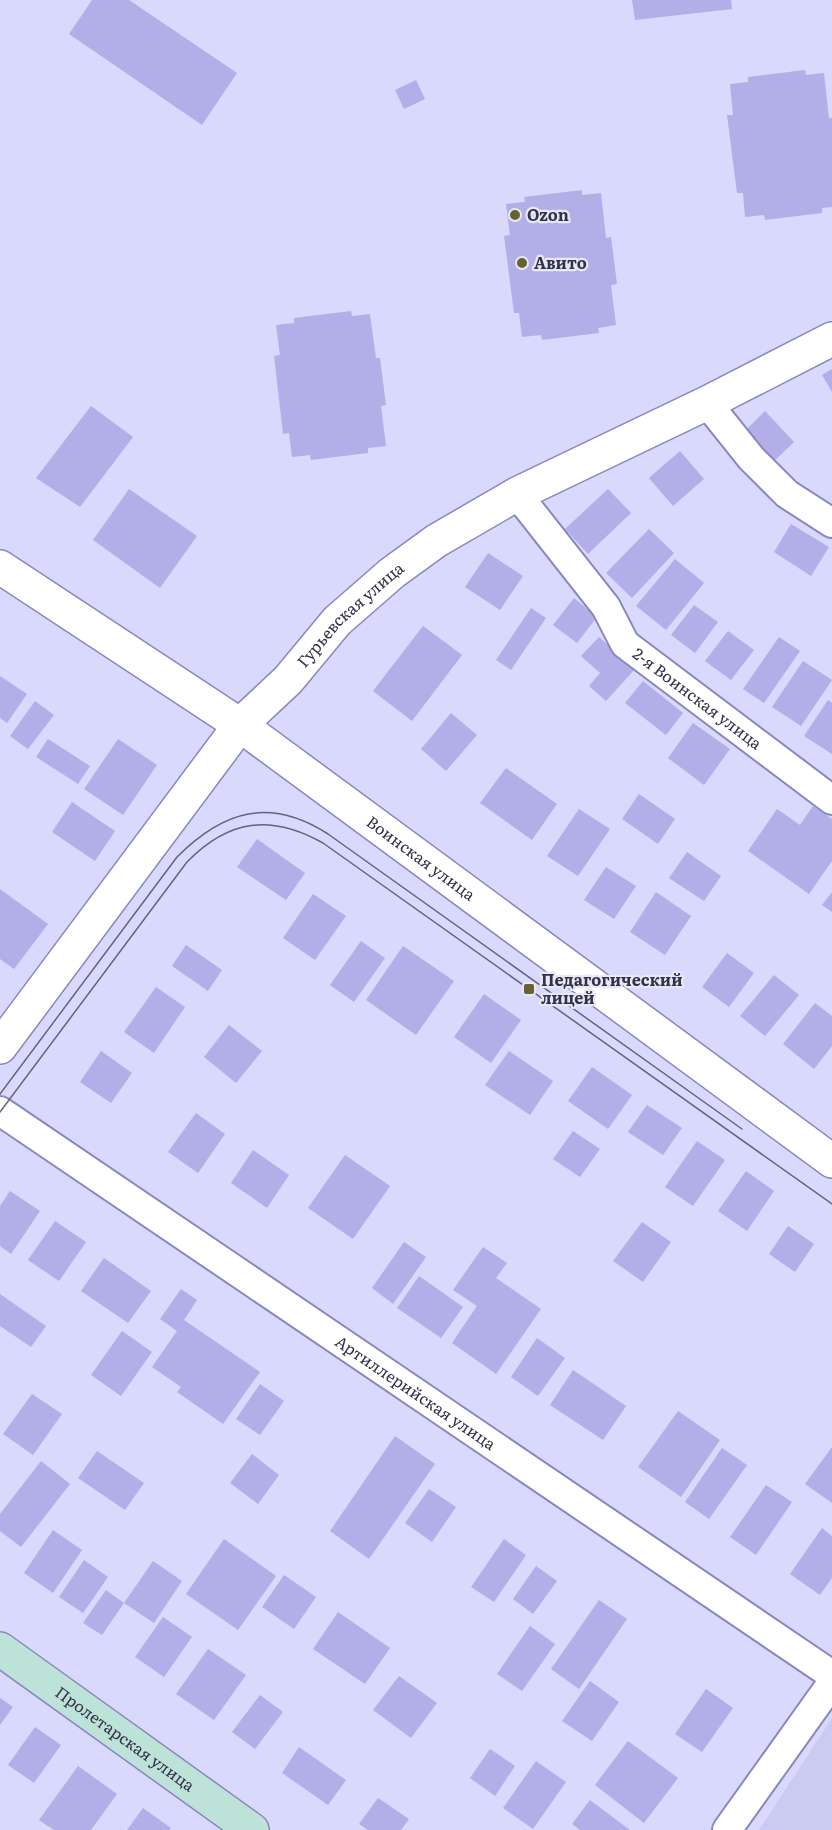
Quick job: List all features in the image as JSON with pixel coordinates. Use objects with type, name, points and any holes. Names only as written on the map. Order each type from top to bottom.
[{"type":"main road","name":"Пролетарская улица","points":[[0,1649],[252,1830]]},
{"type":"street","name":"Гурьевская улица","points":[[0,1047],[240,725],[288,680],[337,621],[392,573],[436,541],[517,494],[707,403],[832,339]]},
{"type":"street","points":[[707,403],[752,458],[788,494],[832,523]]},
{"type":"street","name":"2-я Воинская улица","points":[[517,494],[606,607],[625,644],[832,800]]},
{"type":"street","name":"Воинская улица","points":[[0,567],[240,725],[832,1161]]},
{"type":"street","name":"Артиллерийская улица","points":[[0,1111],[832,1675]]},
{"type":"street","points":[[727,1830],[832,1683]]},
{"type":"shaded area","points":[[832,1718],[832,1830],[759,1830]]},
{"type":"building","points":[[92,0],[129,0],[237,73],[202,125],[69,34]]},
{"type":"building","points":[[632,0],[731,0],[732,9],[635,20]]},
{"type":"building","points":[[805,70],[806,75],[824,73],[829,118],[832,118],[832,207],[822,208],[822,213],[765,220],[764,215],[745,217],[743,193],[737,193],[727,115],[733,115],[730,84],[748,82],[748,77]]},
{"type":"building","points":[[416,80],[425,99],[404,109],[395,90]]},
{"type":"building","points":[[582,190],[582,195],[601,193],[606,238],[611,237],[617,284],[611,285],[616,325],[598,328],[599,333],[542,340],[541,335],[522,337],[519,313],[514,313],[504,236],[510,235],[506,204],[525,202],[524,197]]},
{"type":"building","points":[[351,311],[352,316],[370,314],[376,358],[380,358],[386,405],[381,406],[386,446],[368,448],[368,453],[311,460],[310,455],[292,457],[289,433],[283,434],[274,356],[280,355],[276,325],[294,323],[294,318]]},
{"type":"building","points":[[832,369],[832,392],[822,375]]},
{"type":"building","points":[[91,406],[133,437],[80,507],[36,478]]},
{"type":"building","points":[[765,411],[794,442],[770,465],[741,435]]},
{"type":"building","points":[[680,451],[704,479],[673,506],[649,478]]},
{"type":"building","points":[[129,489],[197,536],[160,588],[93,540]]},
{"type":"building","points":[[608,489],[631,513],[588,554],[565,529]]},
{"type":"building","points":[[791,524],[829,547],[811,576],[774,552]]},
{"type":"building","points":[[649,529],[674,553],[632,598],[606,573]]},
{"type":"building","points":[[488,553],[523,576],[500,610],[465,587]]},
{"type":"building","points":[[675,559],[704,583],[666,630],[636,606]]},
{"type":"building","points":[[574,598],[597,617],[577,643],[553,625]]},
{"type":"building","points":[[694,605],[718,622],[695,653],[671,635]]},
{"type":"building","points":[[531,608],[546,618],[511,670],[496,660]]},
{"type":"building","points":[[423,626],[462,655],[412,721],[373,691]]},
{"type":"building","points":[[728,631],[754,650],[731,680],[705,661]]},
{"type":"building","points":[[599,637],[635,669],[606,701],[589,686],[600,673],[581,656]]},
{"type":"building","points":[[779,637],[800,651],[764,703],[743,689]]},
{"type":"building","points":[[803,661],[832,680],[801,726],[772,707]]},
{"type":"building","points":[[0,676],[27,694],[7,723],[0,718]]},
{"type":"building","points":[[643,681],[683,713],[666,735],[625,703]]},
{"type":"building","points":[[828,700],[832,703],[832,754],[804,736]]},
{"type":"building","points":[[35,701],[54,715],[28,749],[10,736]]},
{"type":"building","points":[[451,713],[477,735],[446,771],[421,749]]},
{"type":"building","points":[[693,723],[730,749],[704,785],[668,758]]},
{"type":"building","points":[[48,739],[90,766],[78,784],[36,757]]},
{"type":"building","points":[[118,739],[157,765],[123,815],[84,789]]},
{"type":"building","points":[[506,768],[557,804],[532,840],[480,803]]},
{"type":"building","points":[[639,794],[675,819],[658,844],[622,819]]},
{"type":"building","points":[[72,802],[115,831],[95,861],[52,832]]},
{"type":"building","points":[[813,806],[832,819],[832,861],[809,894],[748,851],[777,809],[800,825]]},
{"type":"building","points":[[579,809],[610,829],[578,876],[547,856]]},
{"type":"building","points":[[257,839],[305,873],[286,900],[237,867]]},
{"type":"building","points":[[687,852],[721,876],[704,901],[669,878]]},
{"type":"building","points":[[606,867],[636,886],[614,919],[584,900]]},
{"type":"building","points":[[0,889],[48,924],[14,969],[0,959]]},
{"type":"building","points":[[656,892],[691,916],[665,955],[630,932]]},
{"type":"building","points":[[832,892],[832,912],[822,905]]},
{"type":"building","points":[[313,894],[346,916],[315,960],[283,938]]},
{"type":"building","points":[[361,941],[385,958],[354,1002],[330,985]]},
{"type":"building","points":[[186,945],[222,970],[208,991],[172,966]]},
{"type":"building","points":[[403,946],[454,981],[416,1035],[366,1000]]},
{"type":"building","points":[[727,953],[754,973],[729,1007],[702,987]]},
{"type":"building","points":[[774,975],[799,995],[765,1036],[740,1016]]},
{"type":"building","points":[[156,987],[185,1007],[154,1053],[124,1032]]},
{"type":"building","points":[[484,994],[521,1020],[491,1063],[454,1037]]},
{"type":"building","points":[[815,1003],[832,1016],[832,1046],[814,1069],[783,1044]]},
{"type":"building","points":[[229,1025],[262,1051],[236,1083],[204,1057]]},
{"type":"building","points":[[101,1051],[132,1073],[111,1103],[80,1082]]},
{"type":"building","points":[[509,1051],[553,1081],[530,1115],[485,1085]]},
{"type":"building","points":[[592,1067],[632,1095],[608,1129],[568,1101]]},
{"type":"building","points":[[647,1105],[682,1128],[663,1155],[628,1132]]},
{"type":"building","points":[[196,1113],[225,1134],[198,1173],[168,1152]]},
{"type":"building","points":[[573,1131],[600,1149],[580,1177],[553,1159]]},
{"type":"building","points":[[697,1141],[725,1160],[693,1206],[665,1187]]},
{"type":"building","points":[[253,1150],[289,1175],[267,1208],[231,1183]]},
{"type":"building","points":[[345,1155],[390,1186],[353,1239],[308,1208]]},
{"type":"building","points":[[746,1171],[774,1191],[747,1231],[718,1211]]},
{"type":"building","points":[[10,1191],[40,1211],[11,1254],[0,1246],[0,1206]]},
{"type":"building","points":[[55,1221],[86,1242],[59,1281],[28,1260]]},
{"type":"building","points":[[642,1222],[671,1242],[643,1282],[613,1261]]},
{"type":"building","points":[[788,1226],[814,1244],[795,1272],[769,1254]]},
{"type":"building","points":[[404,1242],[426,1257],[393,1304],[372,1288]]},
{"type":"building","points":[[483,1247],[507,1263],[496,1278],[541,1309],[496,1374],[452,1343],[477,1306],[453,1290]]},
{"type":"building","points":[[104,1258],[151,1291],[128,1323],[81,1291]]},
{"type":"building","points":[[419,1276],[463,1307],[441,1338],[397,1308]]},
{"type":"building","points":[[181,1289],[197,1300],[184,1320],[260,1372],[223,1424],[177,1392],[181,1387],[152,1367],[177,1331],[160,1319]]},
{"type":"building","points":[[0,1294],[46,1326],[31,1347],[0,1326]]},
{"type":"building","points":[[122,1331],[152,1352],[121,1396],[91,1375]]},
{"type":"building","points":[[537,1338],[565,1358],[538,1396],[511,1377]]},
{"type":"building","points":[[573,1370],[626,1406],[603,1440],[550,1405]]},
{"type":"building","points":[[260,1384],[284,1401],[260,1435],[236,1419]]},
{"type":"building","points":[[32,1394],[62,1414],[33,1455],[3,1434]]},
{"type":"building","points":[[678,1411],[720,1440],[681,1497],[638,1467]]},
{"type":"building","points":[[395,1436],[435,1464],[369,1559],[330,1531]]},
{"type":"building","points":[[832,1447],[832,1503],[805,1484]]},
{"type":"building","points":[[722,1448],[747,1465],[709,1519],[685,1502]]},
{"type":"building","points":[[97,1451],[144,1483],[125,1510],[78,1478]]},
{"type":"building","points":[[252,1454],[279,1475],[258,1504],[230,1483]]},
{"type":"building","points":[[41,1461],[70,1484],[21,1547],[0,1531],[0,1514]]},
{"type":"building","points":[[766,1485],[792,1502],[756,1555],[730,1537]]},
{"type":"building","points":[[429,1489],[456,1507],[432,1542],[405,1523]]},
{"type":"building","points":[[822,1528],[832,1536],[832,1578],[820,1595],[790,1574]]},
{"type":"building","points":[[53,1530],[82,1550],[53,1593],[24,1573]]},
{"type":"building","points":[[224,1539],[276,1576],[238,1630],[186,1594]]},
{"type":"building","points":[[504,1539],[526,1555],[494,1602],[471,1587]]},
{"type":"building","points":[[84,1560],[108,1577],[83,1613],[59,1597]]},
{"type":"building","points":[[153,1561],[182,1581],[154,1623],[124,1603]]},
{"type":"building","points":[[536,1566],[557,1581],[533,1614],[513,1599]]},
{"type":"building","points":[[284,1575],[316,1597],[294,1629],[262,1607]]},
{"type":"building","points":[[106,1590],[124,1603],[102,1635],[83,1623]]},
{"type":"building","points":[[599,1600],[627,1619],[579,1689],[551,1669]]},
{"type":"building","points":[[338,1612],[390,1648],[365,1684],[313,1649]]},
{"type":"building","points":[[163,1617],[192,1637],[164,1677],[135,1657]]},
{"type":"building","points":[[530,1626],[555,1644],[522,1691],[497,1674]]},
{"type":"building","points":[[208,1649],[246,1675],[214,1720],[176,1694]]},
{"type":"building","points":[[399,1676],[437,1703],[411,1738],[373,1710]]},
{"type":"building","points":[[590,1681],[619,1702],[592,1741],[562,1721]]},
{"type":"building","points":[[706,1689],[733,1708],[702,1752],[675,1734]]},
{"type":"building","points":[[260,1695],[283,1712],[255,1749],[232,1732]]},
{"type":"building","points":[[0,1698],[13,1707],[0,1725]]},
{"type":"building","points":[[35,1727],[61,1745],[34,1783],[8,1765]]},
{"type":"building","points":[[628,1741],[678,1778],[644,1823],[595,1785]]},
{"type":"building","points":[[299,1747],[346,1780],[328,1805],[282,1773]]},
{"type":"building","points":[[490,1749],[515,1766],[495,1796],[470,1778]]},
{"type":"building","points":[[536,1761],[566,1782],[533,1829],[503,1808]]},
{"type":"building","points":[[78,1766],[117,1794],[91,1830],[54,1830],[39,1820]]},
{"type":"building","points":[[378,1798],[409,1819],[401,1830],[368,1830],[359,1824]]},
{"type":"building","points":[[590,1800],[630,1830],[580,1830],[572,1824]]},
{"type":"building","points":[[143,1808],[171,1828],[169,1830],[127,1830]]},
{"type":"tram line","points":[[0,1094],[177,857],[212,828],[230,819],[248,814],[267,813],[287,815],[307,822],[328,834],[742,1129]]},
{"type":"tram line","points":[[0,1112],[187,862],[203,848],[235,829],[251,825],[268,825],[286,828],[323,843],[832,1204]]},
{"type":"place","name":"Ozon","points":[[515,215]]},
{"type":"place","name":"Авито","points":[[522,263]]},
{"type":"place","name":"Педагогический лицей","points":[[529,989]]}]
